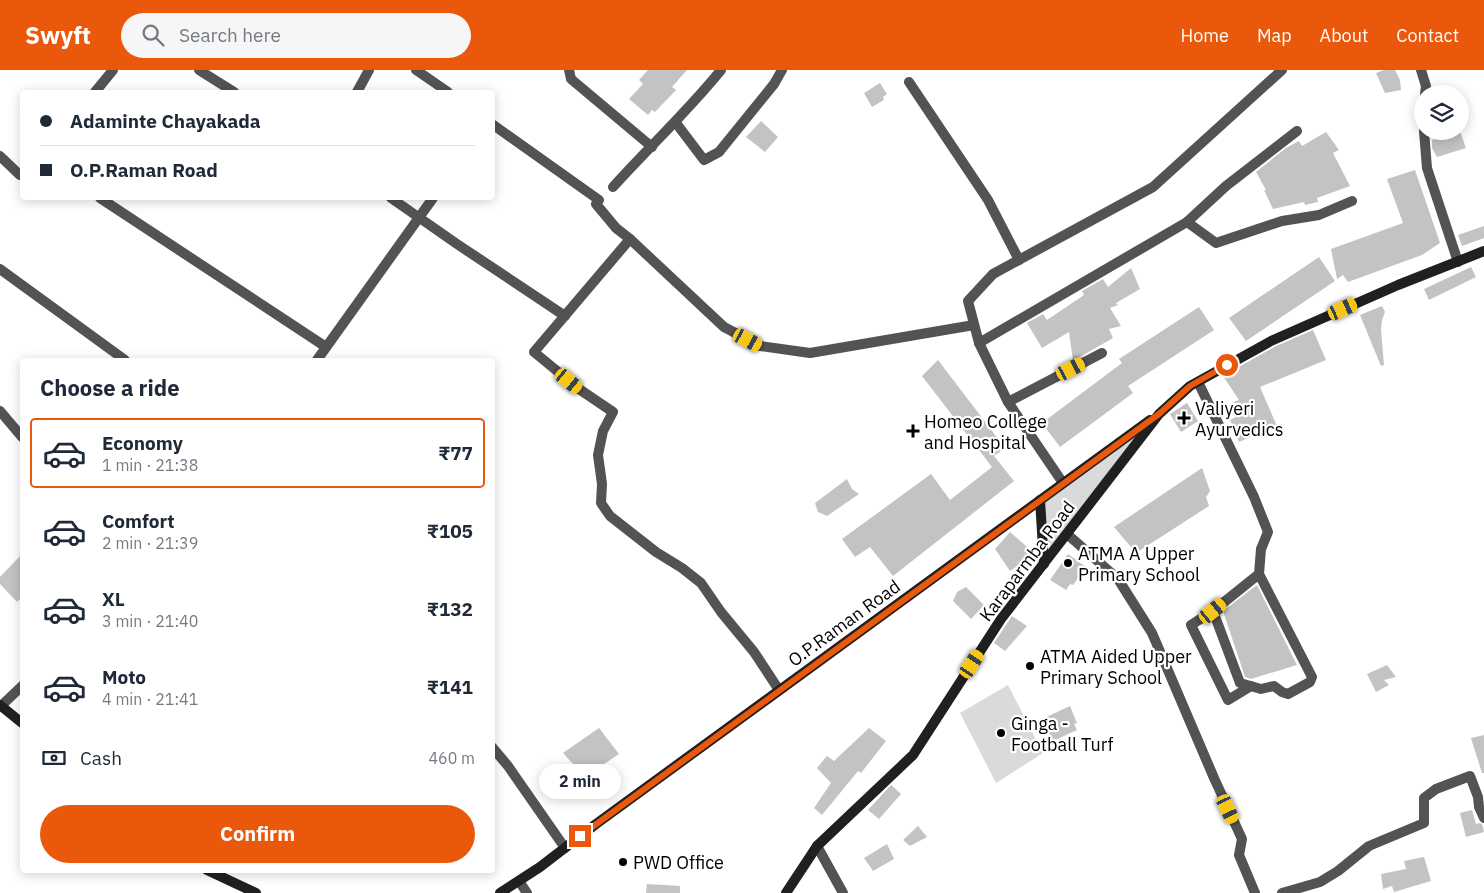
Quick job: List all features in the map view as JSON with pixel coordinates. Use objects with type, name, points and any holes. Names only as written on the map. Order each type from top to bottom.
[{"type":"main road","name":"Karaparmba Road","points":[[786,893],[817,846],[913,755],[1001,619],[1159,414],[1190,386],[1271,341],[1398,285],[1484,251]]},
{"type":"main road","name":"O.P.Raman Road","points":[[500,893],[565,848],[1159,414]]},
{"type":"main road","points":[[1040,500],[1044,564]]},
{"type":"main road","points":[[0,706],[20,721]]},
{"type":"main road","points":[[213,873],[256,893]]},
{"type":"street","points":[[96,90],[113,70]]},
{"type":"street","points":[[199,70],[231,90]]},
{"type":"street","points":[[358,90],[369,70]]},
{"type":"street","points":[[416,70],[445,90]]},
{"type":"street","points":[[569,70],[571,78],[652,147]]},
{"type":"street","points":[[613,187],[676,123],[721,70]]},
{"type":"street","points":[[676,123],[704,160],[719,152],[774,84],[782,70]]},
{"type":"street","points":[[1063,483],[1008,402],[979,343],[968,301],[993,274],[1153,187],[1282,70]]},
{"type":"street","points":[[1421,70],[1426,85]]},
{"type":"street","points":[[909,82],[988,200],[1019,260]]},
{"type":"street","points":[[495,126],[599,200],[596,204],[616,228],[724,327],[760,346],[810,353],[974,325]]},
{"type":"street","points":[[979,343],[1187,222],[1226,186],[1297,132]]},
{"type":"street","points":[[1425,140],[1427,168],[1458,262]]},
{"type":"street","points":[[0,156],[20,175]]},
{"type":"street","points":[[103,200],[326,347]]},
{"type":"street","points":[[394,200],[565,316]]},
{"type":"street","points":[[318,358],[432,200]]},
{"type":"street","points":[[1187,222],[1216,243],[1282,221],[1319,215],[1352,200]]},
{"type":"street","points":[[630,240],[534,352],[578,389],[613,412],[603,432],[598,455],[602,484],[601,503],[610,516],[656,552],[682,568],[701,583],[721,612],[754,652],[779,690]]},
{"type":"street","points":[[0,269],[122,358]]},
{"type":"street","points":[[1008,402],[1102,353]]},
{"type":"street","points":[[1198,382],[1254,497],[1268,532],[1261,549],[1259,574],[1312,680],[1288,694],[1274,686],[1261,688],[1240,683],[1213,611]]},
{"type":"street","points":[[0,411],[20,436]]},
{"type":"street","points":[[1067,534],[1118,579],[1152,633],[1242,839],[1239,855],[1255,893]]},
{"type":"street","points":[[1251,686],[1228,700],[1191,625],[1213,611],[1259,574]]},
{"type":"street","points":[[0,706],[20,688]]},
{"type":"street","points":[[495,752],[517,778],[565,848]]},
{"type":"street","points":[[1282,893],[1320,882],[1338,871],[1369,846],[1424,823],[1424,798],[1436,788],[1470,776],[1484,818]]},
{"type":"street","points":[[817,846],[843,893]]},
{"type":"street","points":[[519,881],[527,893]]},
{"type":"shaded area","points":[[1137,434],[1047,554],[1040,500]]},
{"type":"shaded area","name":"Ginga - Football Turf","points":[[1008,685],[1043,753],[996,783],[960,713]]},
{"type":"building","points":[[648,70],[687,70],[672,87],[676,90],[655,112],[652,110],[648,115],[629,99],[643,84],[639,80]]},
{"type":"building","points":[[1384,70],[1395,70],[1400,80],[1401,90],[1385,93],[1376,73]]},
{"type":"building","points":[[880,83],[887,94],[883,97],[884,100],[872,107],[864,93]]},
{"type":"building","points":[[761,121],[778,137],[765,152],[746,137]]},
{"type":"building","points":[[1326,132],[1339,150],[1333,153],[1350,186],[1317,198],[1318,202],[1305,205],[1304,202],[1273,209],[1264,190],[1266,190],[1256,172],[1286,148],[1299,141],[1302,146]]},
{"type":"building","points":[[1432,140],[1463,140],[1466,148],[1437,157],[1432,148]]},
{"type":"building","points":[[1415,170],[1440,243],[1422,255],[1348,282],[1343,275],[1337,279],[1331,249],[1403,223],[1387,179]]},
{"type":"building","points":[[1484,226],[1484,238],[1462,246],[1458,235]]},
{"type":"building","points":[[1319,257],[1335,281],[1246,341],[1229,318]]},
{"type":"building","points":[[1471,267],[1476,277],[1429,300],[1424,289]]},
{"type":"building","points":[[1131,268],[1140,289],[1116,303],[1118,305],[1110,308],[1121,326],[1109,329],[1113,338],[1073,361],[1069,332],[1042,348],[1027,323],[1043,314],[1047,320],[1084,295],[1082,291],[1103,279],[1108,287]]},
{"type":"building","points":[[1382,306],[1385,312],[1381,330],[1384,365],[1381,366],[1360,315]]},
{"type":"building","points":[[1199,307],[1214,330],[1128,386],[1133,393],[1060,447],[1042,423],[1122,363],[1119,359]]},
{"type":"building","points":[[1313,330],[1326,360],[1260,387],[1277,426],[1239,442],[1230,420],[1239,415],[1234,402],[1239,400],[1223,376],[1274,347]]},
{"type":"building","points":[[938,360],[1005,448],[994,456],[1014,481],[893,576],[870,547],[855,557],[842,539],[931,474],[950,500],[992,467],[922,376]]},
{"type":"building","name":"Valiyeri Ayurvedics","points":[[1187,403],[1198,421],[1181,432],[1170,414]]},
{"type":"building","points":[[1202,468],[1210,491],[1206,497],[1209,506],[1136,553],[1114,527]]},
{"type":"building","points":[[847,479],[852,489],[859,494],[827,516],[818,512],[815,503]]},
{"type":"building","points":[[1010,532],[1035,554],[1010,571],[995,549]]},
{"type":"building","points":[[1068,554],[1086,567],[1073,585],[1070,584],[1066,590],[1050,580]]},
{"type":"building","points":[[20,556],[20,599],[17,602],[0,584],[0,577]]},
{"type":"building","points":[[1257,585],[1297,665],[1251,679],[1245,677],[1223,611]]},
{"type":"building","points":[[966,587],[984,605],[971,619],[953,601],[957,592]]},
{"type":"building","points":[[1012,616],[1027,626],[1005,651],[994,643]]},
{"type":"building","points":[[1387,665],[1396,677],[1384,680],[1389,685],[1376,692],[1367,674]]},
{"type":"building","points":[[1070,706],[1077,723],[1074,724],[1077,730],[1053,741],[1042,719]]},
{"type":"building","points":[[599,728],[619,754],[585,777],[563,753]]},
{"type":"building","points":[[869,728],[886,741],[861,773],[858,771],[822,815],[814,808],[831,783],[817,768],[827,756],[834,761]]},
{"type":"building","points":[[1484,735],[1484,773],[1482,773],[1471,738]]},
{"type":"building","points":[[891,785],[901,794],[879,819],[868,810]]},
{"type":"building","points":[[1472,810],[1476,824],[1482,824],[1484,832],[1466,837],[1460,813]]},
{"type":"building","points":[[918,826],[927,837],[910,846],[903,840]]},
{"type":"building","points":[[887,844],[894,859],[873,871],[864,858]]},
{"type":"building","points":[[1424,857],[1431,881],[1394,892],[1392,886],[1383,889],[1381,874],[1406,869],[1404,861]]},
{"type":"building","points":[[647,884],[680,886],[680,893],[646,893]]},
{"type":"place","name":"Valiyeri Ayurvedics","points":[[1184,418]]},
{"type":"place","name":"Homeo College and Hospital","points":[[913,431]]},
{"type":"place","name":"ATMA A Upper Primary School","points":[[1068,563]]},
{"type":"place","name":"ATMA Aided Upper Primary School","points":[[1030,666]]},
{"type":"place","name":"Ginga - Football Turf","points":[[1001,733]]},
{"type":"place","name":"PWD Office","points":[[623,862]]},
{"type":"route","points":[[580,836],[1159,414],[1190,386],[1227,365]]}]
